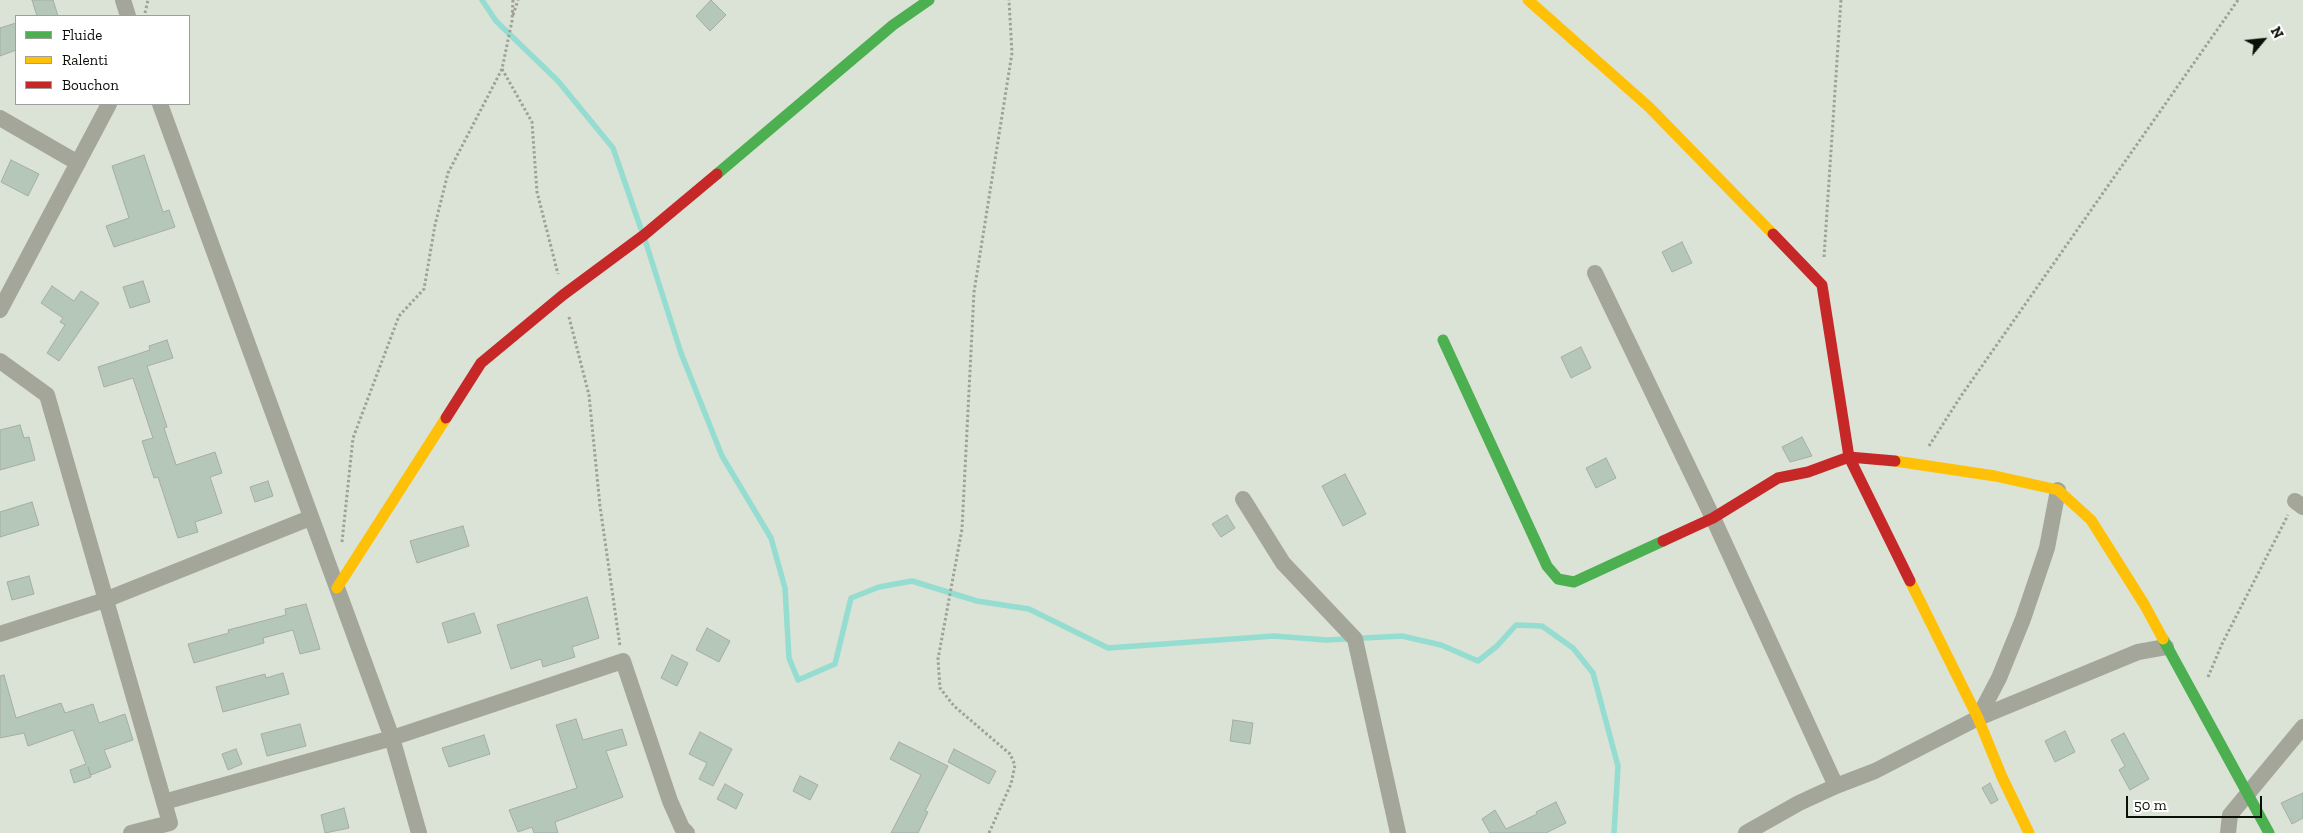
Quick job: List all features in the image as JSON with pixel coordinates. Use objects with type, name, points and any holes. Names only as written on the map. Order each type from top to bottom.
[{"type":"street","points":[[123,0],[128,15]]},
{"type":"street","points":[[337,588],[481,363],[563,295],[644,235],[893,25],[929,0]]},
{"type":"street","points":[[1528,0],[1649,107],[1822,285],[1849,457],[1978,718],[2002,777],[2029,833]]},
{"type":"street","points":[[0,310],[108,105]]},
{"type":"street","points":[[160,105],[392,738],[419,833]]},
{"type":"street","points":[[0,118],[78,163]]},
{"type":"street","points":[[1595,273],[1713,518],[1836,786]]},
{"type":"street","points":[[1444,340],[1547,566],[1558,579],[1574,582],[1713,518],[1778,478],[1808,472],[1849,457],[1918,463],[1995,476],[2058,490],[2091,520],[2144,604],[2269,833]]},
{"type":"street","points":[[0,361],[47,395],[172,828],[131,833]]},
{"type":"street","points":[[1978,718],[1998,678],[2023,619],[2047,548],[2058,490]]},
{"type":"street","points":[[1243,499],[1283,563],[1355,639],[1398,833]]},
{"type":"street","points":[[0,634],[105,600],[310,518]]},
{"type":"street","points":[[1746,833],[1799,803],[1875,771],[1978,718],[2138,652],[2166,647]]},
{"type":"street","points":[[164,802],[392,738],[623,661],[670,801],[682,828],[687,833]]},
{"type":"street","points":[[2228,833],[2230,815],[2303,727]]},
{"type":"path","points":[[145,15],[148,0]]},
{"type":"path","points":[[512,21],[513,0]]},
{"type":"path","points":[[341,550],[353,438],[399,316],[424,289],[435,225],[448,173],[502,69],[518,0]]},
{"type":"path","points":[[989,833],[1011,784],[1015,765],[1010,754],[954,706],[940,688],[938,659],[962,529],[974,292],[1012,53],[1009,0]]},
{"type":"path","points":[[1822,285],[1841,0]]},
{"type":"path","points":[[1918,463],[1961,396],[2238,0]]},
{"type":"path","points":[[502,69],[532,122],[537,192],[589,395],[600,506],[623,661]]},
{"type":"path","points":[[2198,700],[2222,644],[2299,504]]},
{"type":"building","points":[[32,0],[53,0],[58,15],[37,15]]},
{"type":"building","points":[[711,0],[726,15],[710,31],[696,16]]},
{"type":"building","points":[[15,23],[15,50],[0,56],[0,28]]},
{"type":"building","points":[[144,155],[163,212],[169,210],[175,227],[114,247],[106,226],[129,218],[112,166]]},
{"type":"building","points":[[11,160],[39,174],[28,196],[1,182]]},
{"type":"building","points":[[1682,242],[1692,263],[1672,272],[1662,252]]},
{"type":"building","points":[[143,281],[150,302],[130,308],[123,287]]},
{"type":"building","points":[[52,286],[74,301],[81,291],[99,303],[59,361],[47,353],[65,325],[60,322],[63,318],[41,303]]},
{"type":"building","points":[[167,340],[173,358],[147,366],[167,427],[164,428],[176,465],[215,452],[222,473],[210,477],[222,513],[195,522],[198,532],[178,538],[158,477],[154,478],[142,441],[153,438],[133,378],[104,387],[98,367],[150,350],[149,346]]},
{"type":"building","points":[[1581,347],[1591,368],[1571,378],[1561,357]]},
{"type":"building","points":[[20,425],[24,438],[29,437],[35,460],[0,470],[0,430]]},
{"type":"building","points":[[1802,437],[1812,456],[1790,462],[1782,447]]},
{"type":"building","points":[[1606,458],[1616,478],[1596,488],[1586,468]]},
{"type":"building","points":[[1345,474],[1366,514],[1343,526],[1322,486]]},
{"type":"building","points":[[268,481],[273,496],[255,502],[250,487]]},
{"type":"building","points":[[32,502],[39,525],[0,537],[0,512]]},
{"type":"building","points":[[1227,515],[1235,528],[1221,537],[1212,524]]},
{"type":"building","points":[[463,526],[469,546],[417,563],[410,541]]},
{"type":"building","points":[[29,576],[34,594],[12,600],[7,582]]},
{"type":"building","points":[[587,597],[599,638],[572,647],[575,657],[543,667],[541,659],[511,669],[497,625]]},
{"type":"building","points":[[306,604],[320,649],[300,654],[293,630],[263,638],[264,643],[194,663],[188,644],[229,633],[228,630],[286,615],[285,609]]},
{"type":"building","points":[[474,613],[481,633],[448,643],[442,623]]},
{"type":"building","points":[[707,628],[730,641],[719,662],[696,650]]},
{"type":"building","points":[[672,655],[688,663],[677,686],[661,678]]},
{"type":"building","points":[[283,673],[289,694],[223,712],[216,687],[265,674],[266,678]]},
{"type":"building","points":[[4,675],[16,718],[61,703],[65,713],[93,704],[99,723],[125,714],[133,740],[104,750],[111,767],[91,775],[88,767],[91,777],[74,783],[70,770],[86,764],[73,730],[28,746],[24,733],[0,738],[0,676]]},
{"type":"building","points":[[576,719],[583,740],[622,729],[627,745],[606,751],[623,797],[555,822],[558,833],[534,833],[532,827],[518,832],[509,810],[577,788],[556,725]]},
{"type":"building","points":[[1233,720],[1253,723],[1250,744],[1230,741]]},
{"type":"building","points":[[300,724],[306,746],[267,756],[261,734]]},
{"type":"building","points":[[2065,731],[2075,752],[2055,762],[2045,741]]},
{"type":"building","points":[[700,732],[732,749],[713,786],[699,779],[707,763],[689,754]]},
{"type":"building","points":[[2124,733],[2149,779],[2130,790],[2119,770],[2125,766],[2111,740]]},
{"type":"building","points":[[484,735],[490,754],[449,767],[442,748]]},
{"type":"building","points":[[899,742],[948,766],[925,811],[928,812],[918,833],[891,833],[921,775],[890,759]]},
{"type":"building","points":[[236,749],[242,764],[228,770],[222,754]]},
{"type":"building","points":[[954,749],[996,771],[989,784],[948,762]]},
{"type":"building","points":[[800,776],[818,785],[810,800],[793,791]]},
{"type":"building","points":[[1990,783],[1998,800],[1991,804],[1982,788]]},
{"type":"building","points":[[725,784],[743,794],[736,809],[717,799]]},
{"type":"building","points":[[2303,793],[2303,818],[2292,824],[2281,803]]},
{"type":"building","points":[[1556,802],[1566,823],[1546,833],[1490,833],[1482,819],[1495,810],[1506,829],[1537,814],[1536,812]]},
{"type":"building","points":[[344,808],[349,828],[325,833],[321,815]]},
{"type":"waterway","points":[[482,0],[496,21],[558,81],[613,148],[641,229]]},
{"type":"waterway","points":[[645,240],[681,353],[722,456],[771,538],[785,588],[789,658],[798,680],[835,664],[851,598],[879,587],[912,581],[977,601],[1029,609],[1108,648],[1274,636],[1326,640],[1402,636],[1441,645],[1478,661],[1497,646],[1516,625],[1542,626],[1573,648],[1593,673],[1618,766],[1614,833]]},
{"type":"traffic: fast","points":[[717,174],[893,25],[929,0]]},
{"type":"traffic: fast","points":[[1443,340],[1547,566],[1558,579],[1574,582],[1663,541]]},
{"type":"traffic: fast","points":[[2163,639],[2269,833]]},
{"type":"traffic: slow","points":[[1528,0],[1649,107],[1773,234]]},
{"type":"traffic: slow","points":[[337,588],[446,418]]},
{"type":"traffic: slow","points":[[1895,461],[1995,476],[2058,490],[2091,520],[2144,604],[2163,639]]},
{"type":"traffic: slow","points":[[1910,581],[1978,718],[2002,777],[2029,833]]},
{"type":"traffic: jam","points":[[446,418],[481,363],[563,295],[644,235],[717,174]]},
{"type":"traffic: jam","points":[[1773,234],[1822,285],[1849,457],[1910,581]]},
{"type":"traffic: jam","points":[[1663,541],[1713,518],[1778,478],[1808,472],[1849,457],[1895,461]]}]
